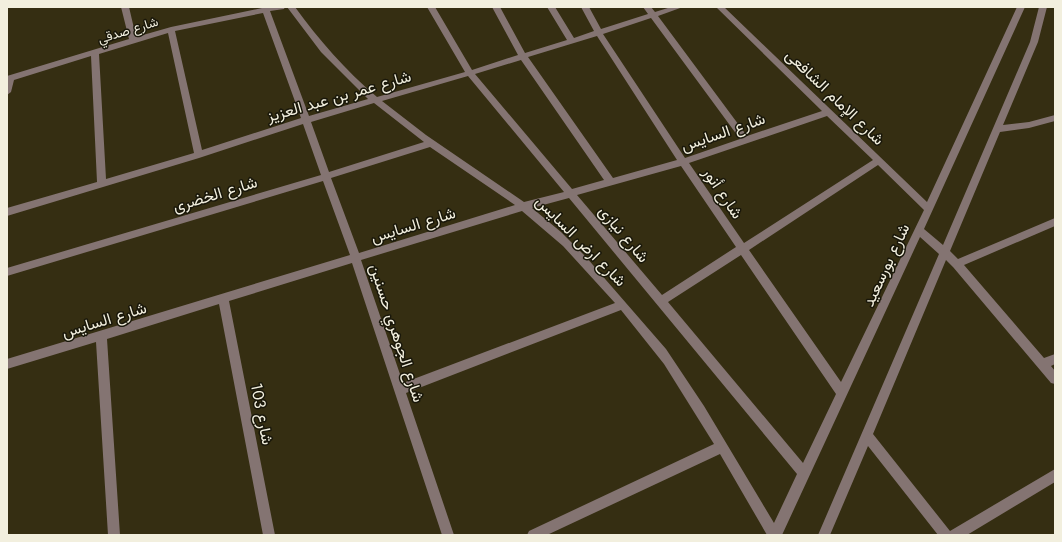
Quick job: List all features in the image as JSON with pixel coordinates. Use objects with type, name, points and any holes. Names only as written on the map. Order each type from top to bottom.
[{"type":"street","points":[[125,7],[133,41]]},
{"type":"street","name":"شارع صدقي","points":[[8,78],[171,30],[266,8],[281,7]]},
{"type":"street","name":"شارع ارض السايس","points":[[291,7],[310,35],[348,78],[374,101],[431,143],[526,206],[590,268],[649,335],[674,368],[698,405],[721,447],[774,535]]},
{"type":"street","name":"شارع نيازى","points":[[431,7],[470,73],[804,473]]},
{"type":"street","points":[[496,7],[523,56],[611,183]]},
{"type":"street","points":[[552,7],[572,41]]},
{"type":"street","name":"شارع أنور","points":[[585,7],[600,33],[683,162],[842,393]]},
{"type":"street","points":[[647,7],[746,141]]},
{"type":"street","name":"شارع عمر بن عبد العزيز","points":[[7,212],[199,155],[305,120],[470,73],[679,7]]},
{"type":"street","name":"شارع الإمام الشافعى","points":[[720,7],[929,209]]},
{"type":"street","name":"شارع بورسعيد","points":[[774,535],[929,209],[1021,7]]},
{"type":"street","points":[[829,532],[866,435],[1034,42],[1043,7]]},
{"type":"street","name":"شارع الجوهري حسنين","points":[[266,8],[325,177],[356,259],[448,535]]},
{"type":"street","points":[[171,30],[199,155]]},
{"type":"street","points":[[95,53],[102,184]]},
{"type":"street","points":[[7,92],[8,78]]},
{"type":"street","name":"شارع السايس","points":[[7,364],[223,300],[526,206],[571,195],[683,162],[828,112]]},
{"type":"street","points":[[996,129],[1029,126],[1055,118]]},
{"type":"street","name":"شارع الخضرى","points":[[7,272],[325,177],[431,143]]},
{"type":"street","points":[[660,302],[878,161]]},
{"type":"street","points":[[957,264],[1055,222]]},
{"type":"street","points":[[919,230],[957,264],[1055,379]]},
{"type":"street","name":"شارع 103","points":[[223,300],[269,535]]},
{"type":"street","points":[[400,390],[622,305]]},
{"type":"street","points":[[101,336],[114,535]]},
{"type":"street","points":[[1042,364],[1055,359]]},
{"type":"street","points":[[866,435],[946,535]]},
{"type":"street","points":[[533,535],[721,447]]},
{"type":"street","points":[[955,535],[1055,475]]}]
